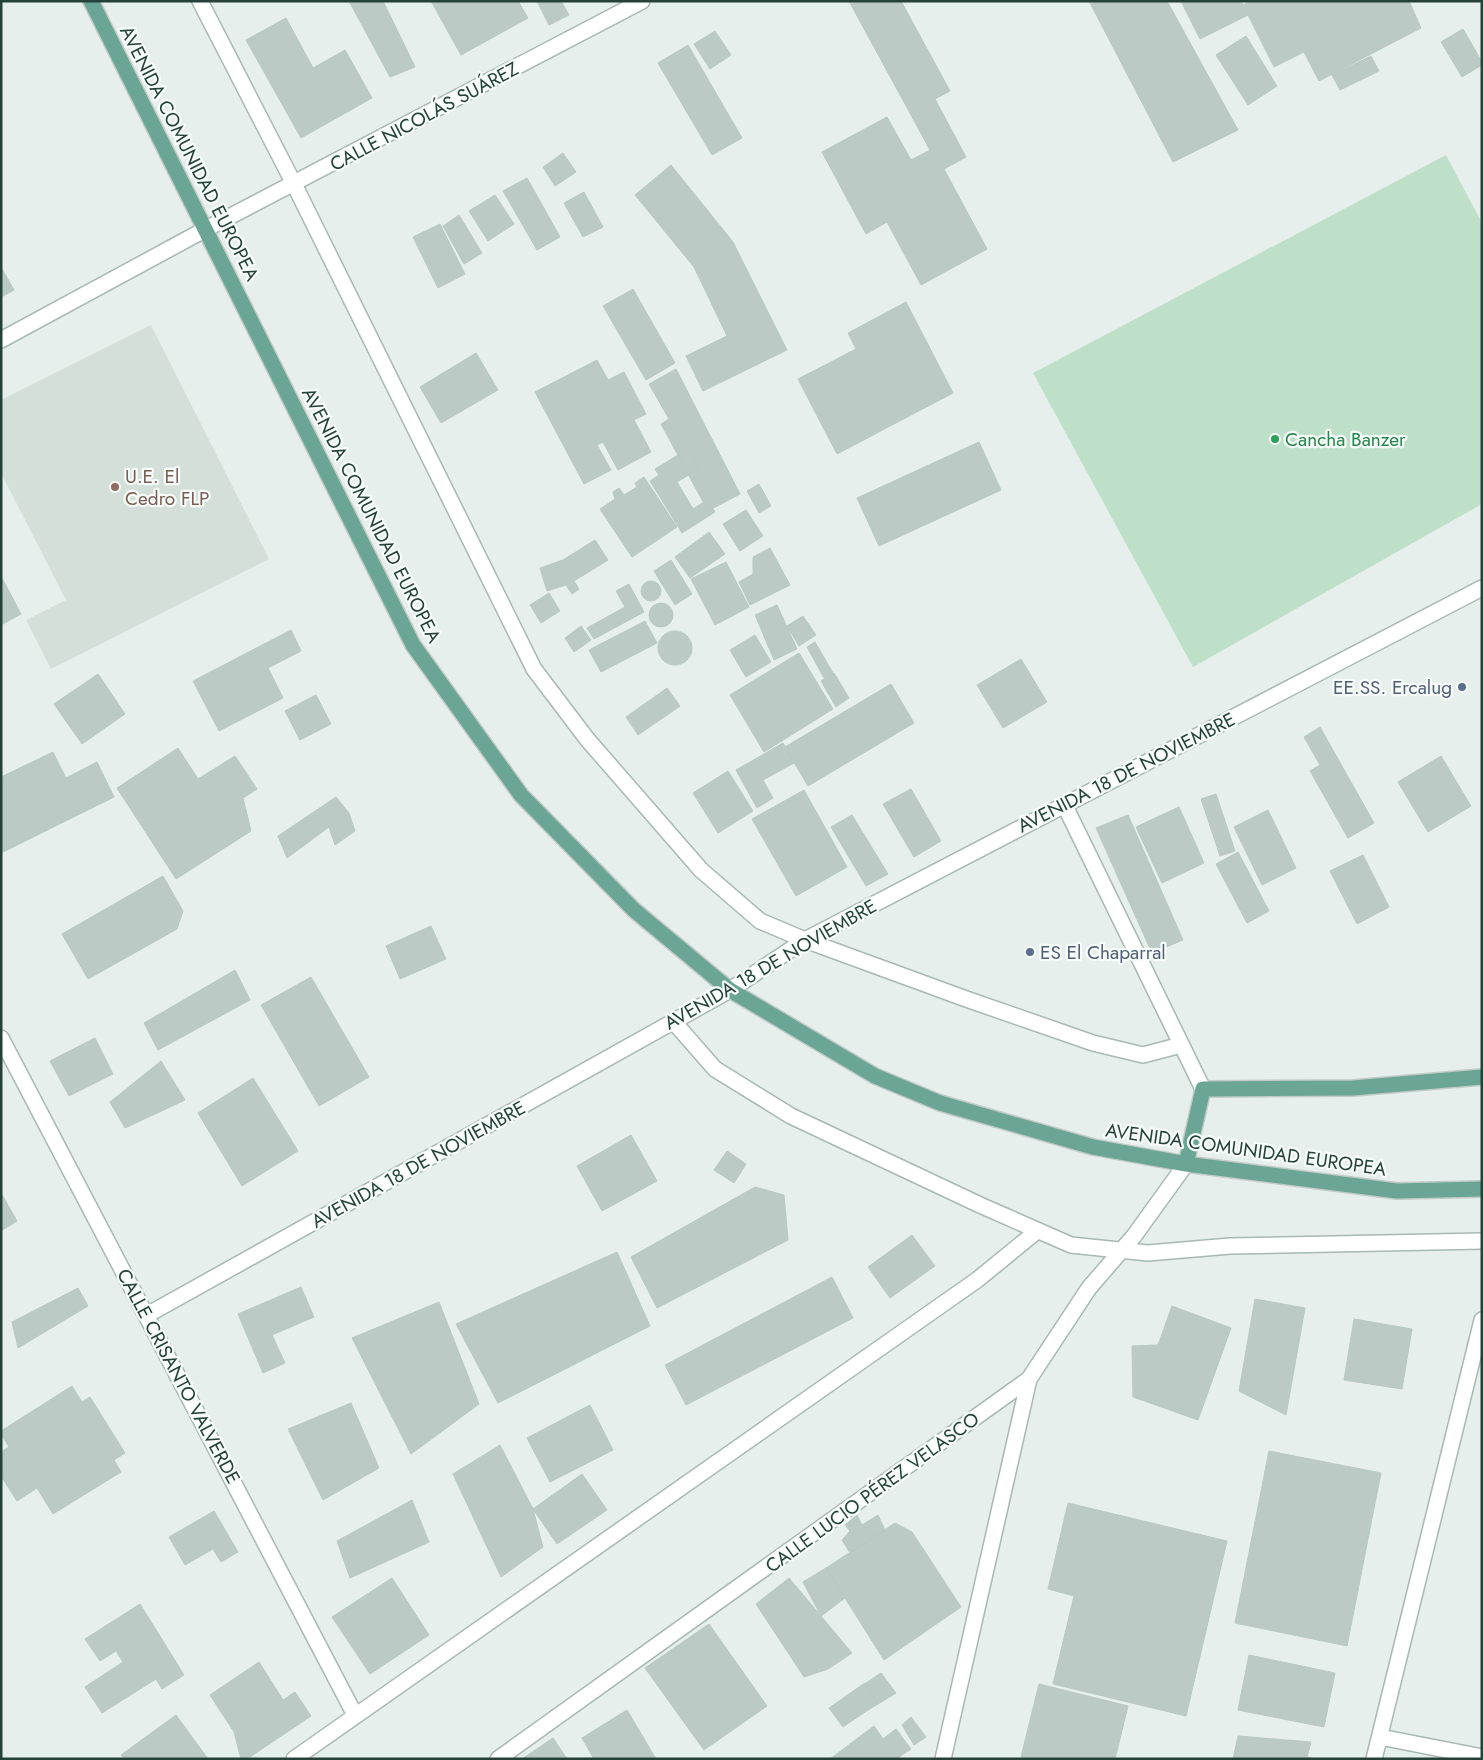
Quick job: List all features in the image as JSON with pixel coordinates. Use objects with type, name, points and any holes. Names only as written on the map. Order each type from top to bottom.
[{"type":"main road","name":"AVENIDA COMUNIDAD EUROPEA","points":[[91,1],[413,645],[521,795],[634,910],[730,990],[875,1076],[940,1103],[1093,1147],[1186,1164],[1397,1191],[1482,1190]]},
{"type":"main road","points":[[1186,1164],[1203,1089],[1353,1088],[1482,1077]]},
{"type":"street","points":[[200,1],[294,184],[534,669],[587,738],[701,870],[760,921],[805,940],[969,1000],[1093,1043],[1144,1055],[1181,1045]]},
{"type":"street","name":"CALLE NICOLÁS SUÁREZ","points":[[1,340],[206,229],[642,1]]},
{"type":"street","name":"AVENIDA 18 DE NOVIEMBRE","points":[[148,1316],[730,990],[805,940],[1482,588]]},
{"type":"street","points":[[1064,804],[1203,1089]]},
{"type":"street","points":[[673,1021],[715,1070],[791,1116],[1037,1231],[1071,1245],[1148,1253],[1230,1246],[1482,1241]]},
{"type":"street","name":"CALLE CRISANTO VALVERDE","points":[[1,1038],[148,1316],[355,1716]]},
{"type":"street","name":"CALLE LUCIO PÉREZ VELASCO","points":[[498,1759],[1029,1379],[1089,1288],[1134,1236],[1186,1164]]},
{"type":"street","points":[[294,1759],[977,1280],[1037,1231]]},
{"type":"street","points":[[1374,1759],[1482,1320]]},
{"type":"street","points":[[943,1759],[1029,1379]]},
{"type":"street","points":[[1467,1383],[1482,1386]]},
{"type":"street","points":[[1380,1736],[1482,1757]]},
{"type":"shaded area","points":[[151,325],[269,559],[51,669],[26,620],[66,600],[1,473],[1,400]]},
{"type":"green space","name":"Cancha Banzer","points":[[1446,155],[1482,223],[1482,504],[1193,667],[1033,373]]},
{"type":"building","points":[[349,1],[383,1],[415,67],[390,77]]},
{"type":"building","points":[[431,1],[518,1],[528,18],[461,55]]},
{"type":"building","points":[[537,1],[561,1],[569,15],[549,25]]},
{"type":"building","points":[[849,1],[901,1],[950,91],[935,99],[966,157],[944,169],[987,249],[921,285],[887,222],[866,234],[822,152],[887,117],[911,160],[930,150]]},
{"type":"building","points":[[1089,1],[1167,1],[1238,130],[1173,162]]},
{"type":"building","points":[[1181,1],[1241,1],[1243,5],[1250,1],[1409,1],[1421,28],[1319,81],[1304,52],[1274,67],[1248,15],[1200,39]]},
{"type":"building","points":[[286,18],[313,68],[345,50],[372,98],[301,138],[246,40]]},
{"type":"building","points":[[1463,29],[1482,65],[1462,77],[1441,42]]},
{"type":"building","points":[[715,31],[731,55],[710,69],[694,44]]},
{"type":"building","points":[[1246,36],[1277,86],[1248,105],[1216,55]]},
{"type":"building","points":[[688,45],[742,138],[712,155],[658,63]]},
{"type":"building","points":[[1371,56],[1379,71],[1340,90],[1332,75]]},
{"type":"building","points":[[563,153],[576,172],[555,186],[543,167]]},
{"type":"building","points":[[671,165],[733,242],[787,350],[703,391],[686,356],[727,336],[694,267],[635,195]]},
{"type":"building","points":[[527,178],[560,237],[537,250],[503,191]]},
{"type":"building","points":[[584,192],[603,227],[583,237],[564,203]]},
{"type":"building","points":[[495,195],[514,224],[488,241],[469,211]]},
{"type":"building","points":[[459,215],[482,253],[464,264],[443,226]]},
{"type":"building","points":[[440,224],[465,274],[438,288],[413,237]]},
{"type":"building","points":[[1,267],[14,290],[1,297]]},
{"type":"building","points":[[633,289],[675,363],[646,380],[603,306]]},
{"type":"building","points":[[906,302],[953,393],[837,454],[798,379],[856,349],[848,333]]},
{"type":"building","points":[[476,353],[498,390],[441,423],[420,387]]},
{"type":"building","points":[[597,360],[608,380],[624,372],[646,414],[634,420],[651,452],[618,470],[603,442],[597,445],[611,470],[584,484],[535,392]]},
{"type":"building","points":[[676,369],[740,494],[708,511],[661,424],[669,419],[649,384]]},
{"type":"building","points":[[979,442],[1001,490],[879,546],[857,498]]},
{"type":"building","points":[[688,449],[700,468],[677,482],[693,509],[707,500],[715,512],[682,533],[650,481],[659,475],[655,469]]},
{"type":"building","points":[[644,477],[677,527],[632,557],[600,509],[615,499],[613,492],[619,488],[624,495],[637,487],[635,483]]},
{"type":"building","points":[[759,484],[771,506],[759,513],[747,491]]},
{"type":"building","points":[[746,510],[763,536],[740,551],[723,524]]},
{"type":"building","points":[[709,532],[725,554],[690,578],[675,557]]},
{"type":"building","points":[[595,540],[608,560],[574,581],[579,589],[572,594],[566,585],[547,591],[540,568],[563,560]]},
{"type":"building","points":[[770,548],[790,585],[750,605],[739,582],[753,574],[753,557]]},
{"type":"building","points":[[671,560],[692,594],[675,605],[654,571]]},
{"type":"building","points":[[726,562],[749,607],[715,625],[691,579]]},
{"type":"building","points":[[1,576],[21,614],[1,625]]},
{"type":"building","points":[[647,581],[655,581],[661,587],[661,595],[655,601],[647,601],[641,595],[641,587]]},
{"type":"building","points":[[629,584],[644,612],[594,639],[587,628],[625,607],[616,591]]},
{"type":"building","points":[[549,593],[560,611],[541,623],[530,605]]},
{"type":"building","points":[[661,603],[670,606],[673,615],[670,624],[661,627],[652,624],[649,615],[652,606]]},
{"type":"building","points":[[777,605],[797,649],[774,660],[755,615]]},
{"type":"building","points":[[803,616],[816,635],[799,646],[787,626]]},
{"type":"building","points":[[645,621],[657,643],[601,672],[589,650]]},
{"type":"building","points":[[581,626],[591,640],[574,652],[565,638]]},
{"type":"building","points":[[291,630],[301,651],[268,668],[283,698],[219,731],[193,681]]},
{"type":"building","points":[[675,631],[682,632],[687,636],[691,641],[691,655],[687,660],[682,664],[675,665],[668,664],[663,660],[659,655],[658,648],[659,641],[663,636],[668,632]]},
{"type":"building","points":[[755,635],[771,662],[746,677],[730,650]]},
{"type":"building","points":[[815,642],[833,673],[824,678],[807,647]]},
{"type":"building","points":[[799,653],[833,709],[764,752],[730,695]]},
{"type":"building","points":[[1021,659],[1047,702],[1003,728],[977,685]]},
{"type":"building","points":[[834,673],[849,698],[836,707],[821,681]]},
{"type":"building","points":[[98,674],[125,714],[82,744],[54,704]]},
{"type":"building","points":[[891,684],[914,723],[808,786],[785,747]]},
{"type":"building","points":[[667,688],[680,706],[638,735],[626,717]]},
{"type":"building","points":[[316,695],[331,724],[300,740],[285,711]]},
{"type":"building","points":[[1320,727],[1374,823],[1348,838],[1310,771],[1320,765],[1304,737]]},
{"type":"building","points":[[783,743],[794,763],[763,780],[773,798],[757,808],[736,770]]},
{"type":"building","points":[[178,748],[198,779],[235,756],[257,789],[243,798],[251,831],[176,879],[117,788]]},
{"type":"building","points":[[53,752],[66,778],[97,762],[114,797],[1,853],[1,777]]},
{"type":"building","points":[[1441,756],[1471,806],[1428,832],[1398,782]]},
{"type":"building","points":[[728,771],[753,811],[718,833],[693,793]]},
{"type":"building","points":[[911,789],[941,841],[914,857],[883,804]]},
{"type":"building","points":[[804,790],[847,867],[796,896],[752,819]]},
{"type":"building","points":[[1216,794],[1235,851],[1220,856],[1201,799]]},
{"type":"building","points":[[336,797],[349,813],[355,831],[335,845],[329,827],[287,858],[278,836]]},
{"type":"building","points":[[1179,807],[1204,863],[1162,883],[1136,827]]},
{"type":"building","points":[[1268,810],[1296,868],[1262,885],[1234,827]]},
{"type":"building","points":[[852,815],[888,874],[866,886],[831,827]]},
{"type":"building","points":[[1128,815],[1183,940],[1152,953],[1096,828]]},
{"type":"building","points":[[1238,852],[1269,911],[1247,923],[1216,864]]},
{"type":"building","points":[[1363,855],[1389,907],[1357,924],[1330,871]]},
{"type":"building","points":[[163,876],[183,911],[177,929],[88,979],[62,934]]},
{"type":"building","points":[[431,926],[446,959],[400,979],[386,946]]},
{"type":"building","points":[[235,970],[250,1000],[158,1050],[144,1023]]},
{"type":"building","points":[[311,977],[369,1077],[319,1106],[261,1005]]},
{"type":"building","points":[[95,1038],[113,1074],[69,1096],[50,1061]]},
{"type":"building","points":[[161,1061],[185,1100],[125,1128],[110,1102]]},
{"type":"building","points":[[253,1078],[298,1151],[242,1186],[198,1113]]},
{"type":"building","points":[[631,1135],[657,1181],[602,1211],[577,1166]]},
{"type":"building","points":[[727,1151],[746,1164],[734,1183],[714,1170]]},
{"type":"building","points":[[755,1187],[784,1195],[788,1240],[657,1308],[631,1257]]},
{"type":"building","points":[[1,1193],[17,1221],[1,1231]]},
{"type":"building","points":[[912,1235],[935,1266],[890,1298],[868,1267]]},
{"type":"building","points":[[617,1252],[650,1326],[498,1403],[456,1324]]},
{"type":"building","points":[[832,1277],[853,1318],[686,1405],[665,1365]]},
{"type":"building","points":[[301,1287],[314,1317],[272,1335],[285,1363],[263,1373],[238,1314]]},
{"type":"building","points":[[78,1288],[88,1306],[18,1348],[12,1322]]},
{"type":"building","points":[[1255,1299],[1305,1308],[1286,1415],[1239,1391]]},
{"type":"building","points":[[439,1302],[479,1404],[411,1454],[352,1338]]},
{"type":"building","points":[[1172,1306],[1231,1328],[1198,1420],[1133,1397],[1132,1346],[1158,1345]]},
{"type":"building","points":[[1354,1319],[1412,1329],[1402,1389],[1344,1380]]},
{"type":"building","points":[[72,1386],[82,1402],[90,1397],[125,1453],[114,1460],[121,1472],[53,1514],[37,1488],[17,1501],[1,1476],[1,1452],[9,1447],[1,1431]]},
{"type":"building","points":[[351,1403],[379,1468],[323,1500],[288,1429]]},
{"type":"building","points":[[590,1405],[613,1450],[550,1482],[527,1438]]},
{"type":"building","points":[[500,1445],[533,1509],[543,1547],[501,1577],[453,1474]]},
{"type":"building","points":[[1269,1451],[1381,1473],[1347,1646],[1235,1623]]},
{"type":"building","points":[[582,1474],[607,1510],[557,1544],[533,1509]]},
{"type":"building","points":[[412,1500],[429,1542],[350,1578],[337,1541]]},
{"type":"building","points":[[1068,1503],[1227,1541],[1186,1716],[1053,1684],[1074,1596],[1048,1589]]},
{"type":"building","points":[[214,1511],[238,1552],[221,1562],[213,1549],[185,1565],[169,1537]]},
{"type":"building","points":[[857,1515],[862,1525],[878,1515],[885,1530],[850,1553],[842,1540],[850,1531],[845,1525]]},
{"type":"building","points":[[895,1523],[912,1532],[961,1607],[884,1660],[826,1568]]},
{"type":"building","points":[[826,1568],[845,1598],[821,1616],[803,1582]]},
{"type":"building","points":[[392,1578],[429,1635],[370,1674],[332,1617]]},
{"type":"building","points":[[789,1578],[852,1653],[828,1669],[804,1677],[756,1604]]},
{"type":"building","points":[[140,1604],[184,1675],[162,1689],[156,1679],[102,1713],[85,1687],[123,1662],[116,1651],[100,1661],[85,1639]]},
{"type":"building","points":[[709,1624],[767,1706],[704,1750],[645,1668]]},
{"type":"building","points":[[1249,1655],[1335,1673],[1324,1727],[1238,1710]]},
{"type":"building","points":[[259,1662],[283,1700],[295,1692],[311,1716],[247,1759],[241,1759],[234,1732],[210,1695]]},
{"type":"building","points":[[881,1673],[896,1693],[860,1715],[845,1697]]},
{"type":"building","points":[[865,1683],[878,1703],[843,1727],[829,1708]]},
{"type":"building","points":[[1039,1684],[1128,1706],[1115,1759],[1028,1759],[1021,1757]]},
{"type":"building","points":[[627,1710],[656,1759],[594,1759],[582,1738]]},
{"type":"building","points":[[176,1715],[208,1759],[124,1759],[121,1755]]},
{"type":"building","points":[[911,1717],[926,1737],[914,1745],[902,1725]]},
{"type":"building","points":[[874,1726],[883,1739],[896,1729],[911,1749],[899,1757],[900,1759],[830,1759]]},
{"type":"building","points":[[1238,1736],[1311,1742],[1307,1757],[1315,1759],[1233,1759]]},
{"type":"building","points":[[553,1738],[567,1759],[522,1759]]},
{"type":"place","name":"Cancha Banzer","points":[[1275,439]]},
{"type":"place","name":"U.E. El Cedro FLP","points":[[115,487]]},
{"type":"place","name":"EE.SS. Ercalug","points":[[1462,687]]},
{"type":"place","name":"ES El Chaparral","points":[[1030,952]]}]
